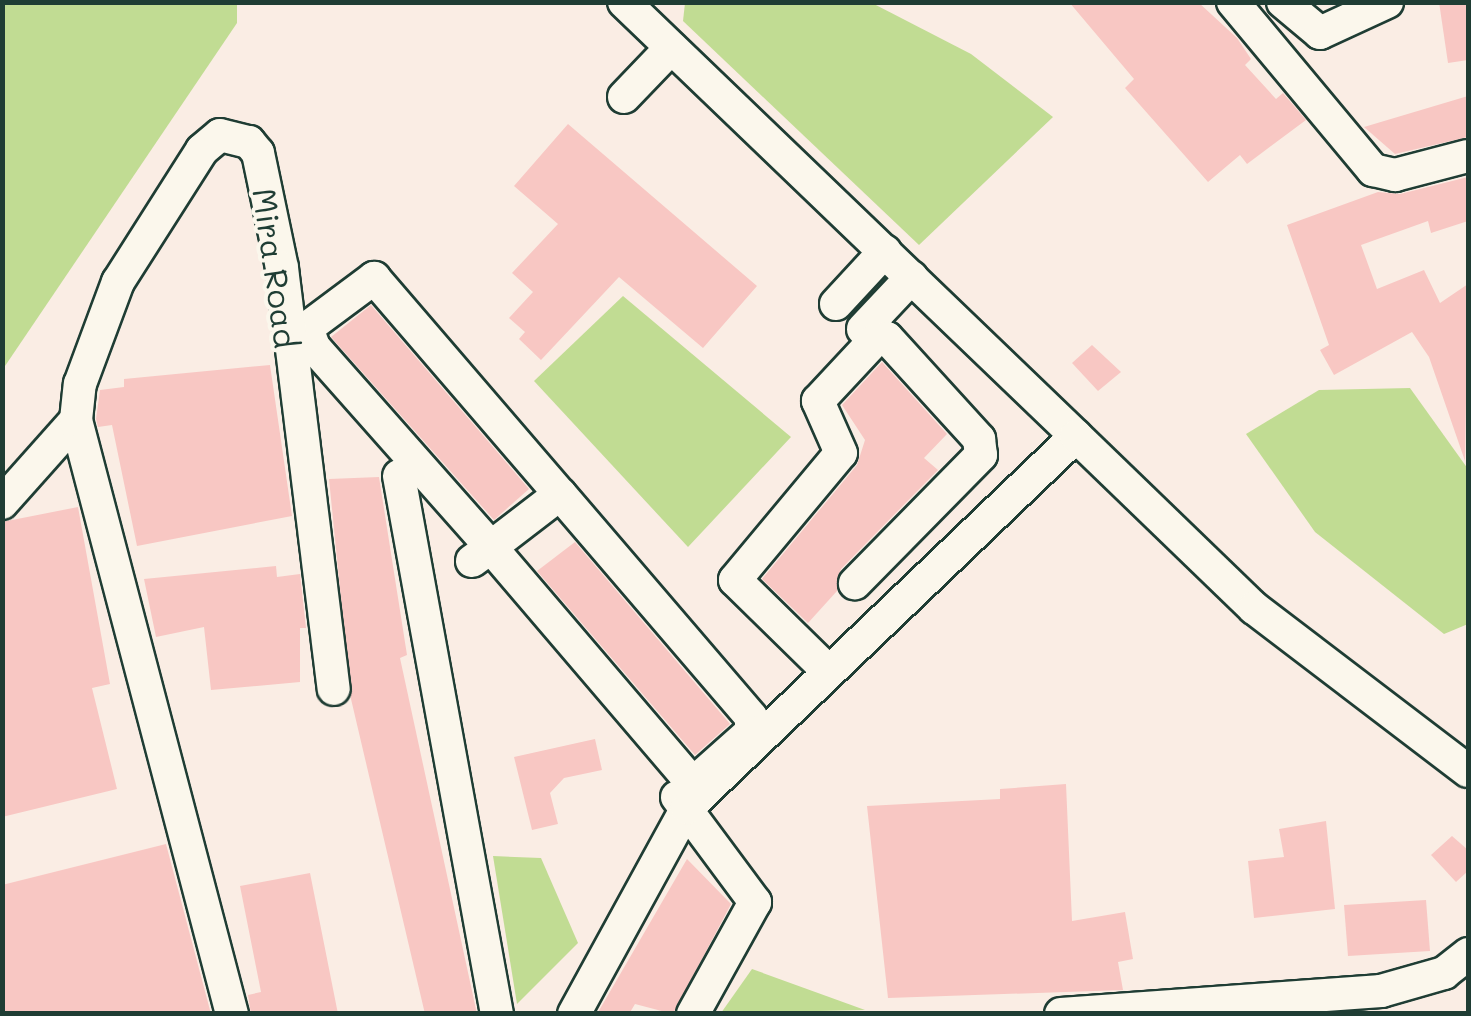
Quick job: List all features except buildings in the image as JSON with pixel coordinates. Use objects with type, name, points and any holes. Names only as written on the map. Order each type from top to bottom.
[{"type":"street","points":[[624,2],[1254,608],[1468,771]]},
{"type":"street","points":[[1233,2],[1373,170],[1394,175],[1468,156]]},
{"type":"street","points":[[1283,2],[1320,32],[1387,2]]},
{"type":"street","points":[[624,97],[671,48]]},
{"type":"street","name":"Mira Road","points":[[76,420],[80,384],[118,282],[202,150],[220,135],[249,142],[258,153],[282,268],[290,361],[334,689]]},
{"type":"street","points":[[836,304],[885,251]]},
{"type":"street","points":[[863,329],[912,277]]},
{"type":"street","points":[[290,361],[322,382],[399,476],[482,554],[688,778],[698,779],[752,732],[751,717],[383,284],[362,280],[306,336],[482,554],[688,808],[755,902],[693,1014]]},
{"type":"street","points":[[828,671],[735,580],[841,452],[818,401],[874,342],[886,338],[980,438],[981,455],[855,583]]},
{"type":"street","points":[[2,504],[76,420]]},
{"type":"street","points":[[76,420],[232,1014]]},
{"type":"street","points":[[574,1014],[688,808],[1076,436]]},
{"type":"street","points":[[399,476],[497,1014]]},
{"type":"street","points":[[482,554],[560,494]]},
{"type":"street","points":[[1062,1014],[1381,991],[1444,973],[1468,954]]},
{"type":"green space","points":[[3,2],[237,3],[237,23],[3,369]]},
{"type":"green space","points":[[685,3],[872,3],[971,54],[1053,117],[919,245],[683,21]]},
{"type":"green space","points":[[623,296],[791,437],[688,547],[534,381]]},
{"type":"green space","points":[[1410,388],[1468,469],[1468,624],[1444,634],[1315,532],[1246,434],[1319,390]]},
{"type":"green space","points":[[493,856],[541,858],[578,943],[517,1004]]},
{"type":"green space","points":[[752,969],[865,1010],[721,1013]]}]
